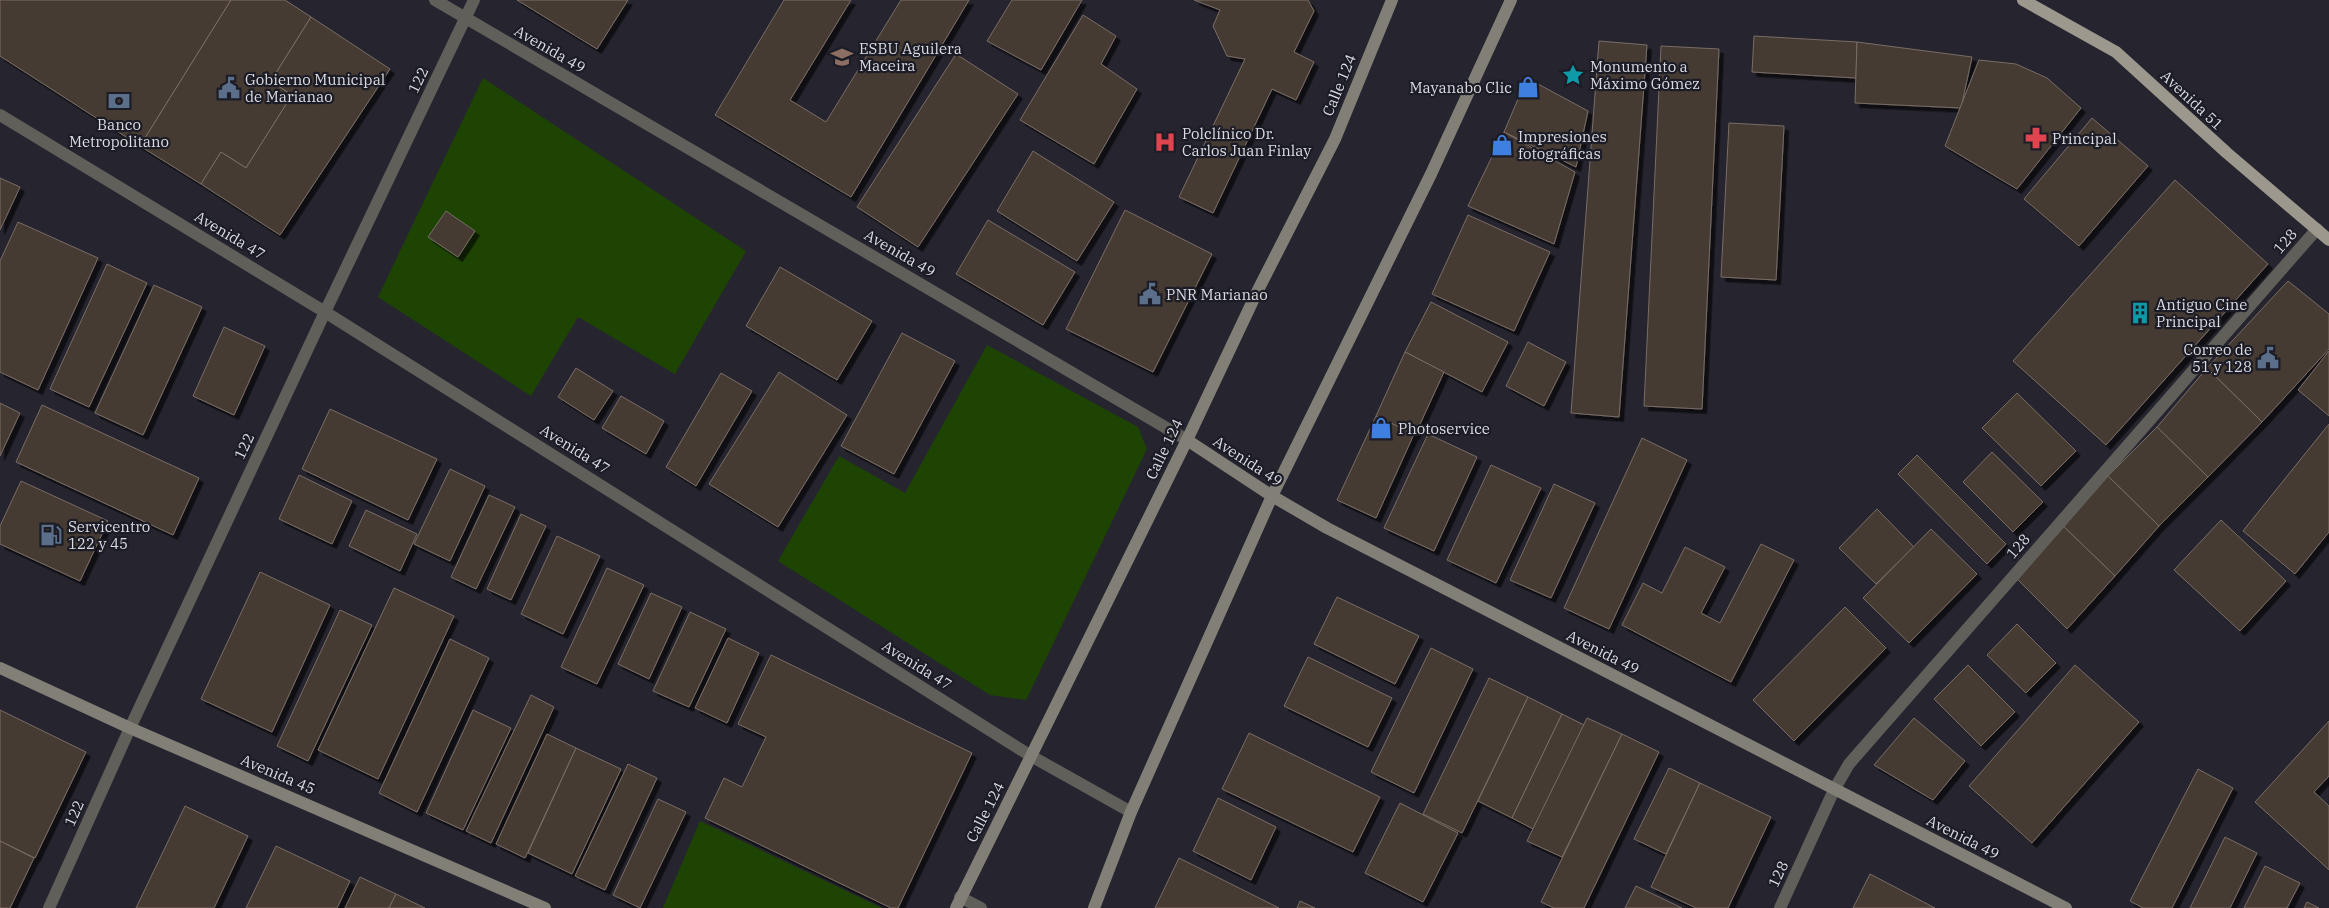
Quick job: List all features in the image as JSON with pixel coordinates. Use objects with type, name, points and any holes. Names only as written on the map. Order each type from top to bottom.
[{"type":"main road","name":"Avenida 51","points":[[2023,0],[2116,52],[2227,154],[2329,240]]},
{"type":"street","name":"Avenida 49","points":[[435,0],[1187,440],[1272,496],[1327,528],[2066,908]]},
{"type":"street","name":"122","points":[[49,908],[130,728],[474,0]]},
{"type":"street","name":"Calle 124","points":[[958,903],[1187,440],[1258,290],[1335,139],[1392,0]]},
{"type":"street","points":[[1094,908],[1131,812],[1272,496],[1431,174],[1512,0]]},
{"type":"street","name":"Avenida 47","points":[[0,115],[325,312],[1032,756],[1131,812]]},
{"type":"street","name":"128","points":[[1780,908],[1834,790],[1849,764],[2317,229]]},
{"type":"street","name":"Avenida 45","points":[[0,668],[130,728],[545,908]]},
{"type":"street","points":[[958,903],[981,908]]},
{"type":"green space","points":[[483,78],[746,251],[675,374],[578,317],[531,396],[378,297]]},
{"type":"green space","points":[[987,345],[1138,427],[1147,449],[1026,700],[990,695],[778,561],[839,456],[905,493]]},
{"type":"green space","points":[[700,821],[882,908],[663,908]]},
{"type":"building","name":"Banco Metropolitano","points":[[0,0],[231,0],[140,146],[0,56]]},
{"type":"building","name":"Gobierno Municipal de Marianao","points":[[231,0],[285,0],[311,17],[271,81],[292,95],[246,168],[221,152],[201,184],[140,146]]},
{"type":"building","points":[[517,0],[628,0],[597,49]]},
{"type":"building","name":"ESBU Aguilera Maceira","points":[[784,0],[851,0],[790,100],[826,122],[901,0],[969,0],[851,197],[715,115]]},
{"type":"building","points":[[1012,0],[1082,0],[1041,70],[987,41]]},
{"type":"building","points":[[1194,0],[1308,0],[1314,11],[1294,52],[1314,62],[1296,100],[1272,89],[1213,213],[1179,197],[1245,59],[1227,56],[1213,26],[1220,10]]},
{"type":"building","points":[[1083,15],[1116,36],[1101,64],[1137,89],[1094,164],[1020,120]]},
{"type":"building","points":[[311,17],[390,69],[280,235],[201,184],[221,152],[246,168],[292,95],[271,81]]},
{"type":"building","points":[[1754,36],[1857,42],[1856,78],[1752,72]]},
{"type":"building","points":[[1599,41],[1647,45],[1619,417],[1571,413]]},
{"type":"building","points":[[1857,42],[1972,57],[1961,108],[1855,103]]},
{"type":"building","points":[[1661,46],[1719,49],[1702,409],[1644,406]]},
{"type":"building","points":[[956,54],[1018,94],[918,247],[857,207]]},
{"type":"building","points":[[1979,60],[2016,64],[2047,78],[2081,108],[2017,189],[1945,146]]},
{"type":"building","points":[[1527,78],[1588,111],[1576,167],[1504,132]]},
{"type":"building","points":[[2092,118],[2148,166],[2079,246],[2024,199]]},
{"type":"building","points":[[1729,123],[1784,126],[1776,280],[1721,277]]},
{"type":"building","points":[[1504,132],[1575,172],[1554,244],[1468,206]]},
{"type":"building","points":[[1033,151],[1114,202],[1077,261],[997,211]]},
{"type":"building","points":[[0,178],[20,187],[0,230]]},
{"type":"building","name":"Antiguo Cine Principal","points":[[2175,180],[2268,264],[2106,445],[2013,361]]},
{"type":"building","points":[[1125,210],[1212,254],[1153,372],[1066,329]]},
{"type":"building","points":[[446,211],[475,231],[458,257],[428,237]]},
{"type":"building","points":[[1468,215],[1550,252],[1514,331],[1432,294]]},
{"type":"building","points":[[988,220],[1075,272],[1043,325],[956,274]]},
{"type":"building","points":[[18,222],[98,258],[38,390],[0,372],[0,261]]},
{"type":"building","points":[[107,264],[147,283],[89,407],[50,389]]},
{"type":"building","points":[[780,267],[872,321],[837,380],[746,326]]},
{"type":"building","name":"Correo de 51 y 128","points":[[2288,281],[2329,314],[2329,349],[2262,422],[2207,368]]},
{"type":"building","points":[[154,285],[202,307],[143,435],[95,413]]},
{"type":"building","points":[[1431,302],[1508,342],[1482,392],[1405,352]]},
{"type":"building","points":[[224,327],[265,346],[234,415],[193,396]]},
{"type":"building","points":[[902,333],[955,361],[894,474],[841,446]]},
{"type":"building","points":[[1528,342],[1566,362],[1544,406],[1506,386]]},
{"type":"building","points":[[2329,351],[2329,416],[2298,390]]},
{"type":"building","points":[[1405,352],[1444,372],[1415,435],[1376,416]]},
{"type":"building","points":[[576,368],[613,391],[594,420],[558,397]]},
{"type":"building","points":[[2207,368],[2262,422],[2208,477],[2157,427]]},
{"type":"building","points":[[779,372],[847,415],[778,527],[709,484]]},
{"type":"building","points":[[721,373],[752,391],[696,486],[666,467]]},
{"type":"building","points":[[2017,393],[2076,451],[2041,486],[1982,428]]},
{"type":"building","points":[[621,396],[664,421],[646,454],[602,428]]},
{"type":"building","points":[[0,403],[20,413],[0,456]]},
{"type":"building","points":[[42,405],[199,478],[173,535],[16,462]]},
{"type":"building","points":[[330,409],[437,459],[408,520],[302,469]]},
{"type":"building","points":[[1376,416],[1414,434],[1376,518],[1337,500]]},
{"type":"building","points":[[2329,424],[2329,532],[2295,574],[2243,531]]},
{"type":"building","points":[[2157,427],[2208,477],[2159,526],[2108,476]]},
{"type":"building","points":[[1428,434],[1477,457],[1434,551],[1384,528]]},
{"type":"building","points":[[1642,438],[1687,460],[1609,629],[1564,608]]},
{"type":"building","points":[[1992,452],[2043,502],[2013,532],[1963,482]]},
{"type":"building","points":[[1917,455],[2006,544],[1987,564],[1898,474]]},
{"type":"building","points":[[1491,465],[1541,488],[1496,583],[1447,560]]},
{"type":"building","points":[[450,469],[485,486],[450,561],[414,544]]},
{"type":"building","points":[[299,475],[352,501],[332,544],[279,519]]},
{"type":"building","points":[[2108,476],[2159,526],[2115,576],[2061,524]]},
{"type":"building","name":"Servicentro 122 y 45","points":[[21,481],[108,521],[80,581],[0,544],[0,526]]},
{"type":"building","points":[[1554,484],[1595,503],[1551,598],[1510,580]]},
{"type":"building","points":[[489,495],[515,507],[476,589],[451,577]]},
{"type":"building","points":[[1877,509],[1914,547],[1876,584],[1839,548]]},
{"type":"building","points":[[366,510],[417,534],[400,571],[349,546]]},
{"type":"building","points":[[521,514],[546,526],[511,600],[487,589]]},
{"type":"building","points":[[2221,520],[2286,581],[2240,631],[2174,570]]},
{"type":"building","points":[[2061,524],[2115,576],[2067,629],[2012,574]]},
{"type":"building","points":[[1931,529],[1977,574],[1909,643],[1863,598]]},
{"type":"building","points":[[557,536],[600,556],[563,634],[521,614]]},
{"type":"building","points":[[1761,544],[1794,560],[1731,682],[1622,625],[1643,583],[1662,593],[1685,547],[1725,567],[1701,613],[1720,623]]},
{"type":"building","points":[[607,568],[644,585],[597,684],[561,667]]},
{"type":"building","points":[[260,572],[330,605],[272,732],[201,699]]},
{"type":"building","points":[[394,588],[454,616],[378,779],[318,750]]},
{"type":"building","points":[[651,593],[682,607],[649,679],[618,664]]},
{"type":"building","points":[[1337,597],[1419,636],[1395,684],[1314,644]]},
{"type":"building","points":[[1845,607],[1886,648],[1794,741],[1753,700]]},
{"type":"building","points":[[340,610],[372,625],[308,761],[277,746]]},
{"type":"building","points":[[690,612],[726,629],[689,707],[653,691]]},
{"type":"building","points":[[2017,624],[2056,663],[2026,693],[1987,655]]},
{"type":"building","points":[[728,638],[759,653],[727,723],[695,708]]},
{"type":"building","points":[[450,639],[489,658],[417,812],[379,793]]},
{"type":"building","points":[[1431,648],[1473,669],[1414,793],[1371,772]]},
{"type":"building","points":[[771,655],[972,753],[898,908],[891,908],[705,818],[724,778],[742,787],[766,737],[738,724]]},
{"type":"building","points":[[1308,657],[1392,698],[1368,747],[1284,706]]},
{"type":"building","points":[[1968,665],[2015,712],[1981,746],[1934,699]]},
{"type":"building","points":[[2075,665],[2139,722],[2032,843],[1969,786]]},
{"type":"building","points":[[1489,678],[1528,697],[1462,833],[1423,814]]},
{"type":"building","points":[[531,695],[554,707],[491,843],[466,831]]},
{"type":"building","points":[[1528,697],[1562,714],[1512,818],[1478,801]]},
{"type":"building","points":[[0,710],[86,752],[35,858],[0,841]]},
{"type":"building","points":[[473,710],[511,728],[463,830],[426,813]]},
{"type":"building","points":[[1562,714],[1586,726],[1535,830],[1512,818]]},
{"type":"building","points":[[1587,718],[1622,734],[1562,857],[1527,841]]},
{"type":"building","points":[[1914,718],[1965,761],[1933,800],[1874,765]]},
{"type":"building","points":[[2329,721],[2329,776],[2314,792],[2329,806],[2329,870],[2255,802]]},
{"type":"building","points":[[1249,733],[1380,797],[1353,852],[1222,789]]},
{"type":"building","points":[[547,734],[576,748],[525,858],[496,844]]},
{"type":"building","points":[[1622,734],[1659,752],[1584,908],[1554,908],[1541,902]]},
{"type":"building","points":[[576,748],[621,769],[572,874],[528,853]]},
{"type":"building","points":[[628,764],[657,778],[605,890],[575,876]]},
{"type":"building","points":[[1669,768],[1700,783],[1666,854],[1634,839]]},
{"type":"building","points":[[2198,769],[2233,788],[2172,908],[2143,908],[2130,901]]},
{"type":"building","points":[[1700,783],[1771,817],[1728,908],[1696,908],[1651,887]]},
{"type":"building","points":[[1218,798],[1276,827],[1251,880],[1193,851]]},
{"type":"building","points":[[658,799],[686,812],[640,908],[613,895]]},
{"type":"building","points":[[1400,803],[1458,833],[1423,902],[1365,873]]},
{"type":"building","points":[[185,806],[248,836],[214,908],[136,908]]},
{"type":"building","points":[[2225,837],[2257,853],[2230,908],[2190,908]]},
{"type":"building","points":[[0,841],[34,858],[10,908],[0,908]]},
{"type":"building","points":[[276,846],[350,881],[337,908],[246,908]]},
{"type":"building","points":[[1179,858],[1279,908],[1155,908]]},
{"type":"building","points":[[2265,866],[2300,883],[2287,908],[2244,908]]},
{"type":"building","points":[[1870,874],[1935,908],[1853,908]]},
{"type":"building","points":[[360,877],[396,894],[389,908],[345,908]]},
{"type":"building","points":[[1636,886],[1682,908],[1625,908]]},
{"type":"building","points":[[396,894],[425,908],[389,908]]},
{"type":"building","points":[[1300,901],[1315,908],[1297,908]]},
{"type":"building","points":[[2307,902],[2319,908],[2304,908]]},
{"type":"place","name":"ESBU Aguilera Maceira","points":[[842,57]]},
{"type":"place","name":"Monumento a Máximo Gómez","points":[[1573,75]]},
{"type":"place","name":"Mayanabo Clic","points":[[1528,87]]},
{"type":"place","name":"Gobierno Municipal de Marianao","points":[[229,88]]},
{"type":"place","name":"Banco Metropolitano","points":[[119,101]]},
{"type":"place","name":"Principal","points":[[2036,138]]},
{"type":"place","name":"Polclínico Dr. Carlos Juan Finlay","points":[[1165,142]]},
{"type":"place","name":"Impresiones fotográficas","points":[[1502,145]]},
{"type":"place","name":"PNR Marianao","points":[[1150,294]]},
{"type":"place","name":"Antiguo Cine Principal","points":[[2140,313]]},
{"type":"place","name":"Correo de 51 y 128","points":[[2268,358]]},
{"type":"place","name":"Photoservice","points":[[1381,428]]},
{"type":"place","name":"Servicentro 122 y 45","points":[[51,535]]}]
